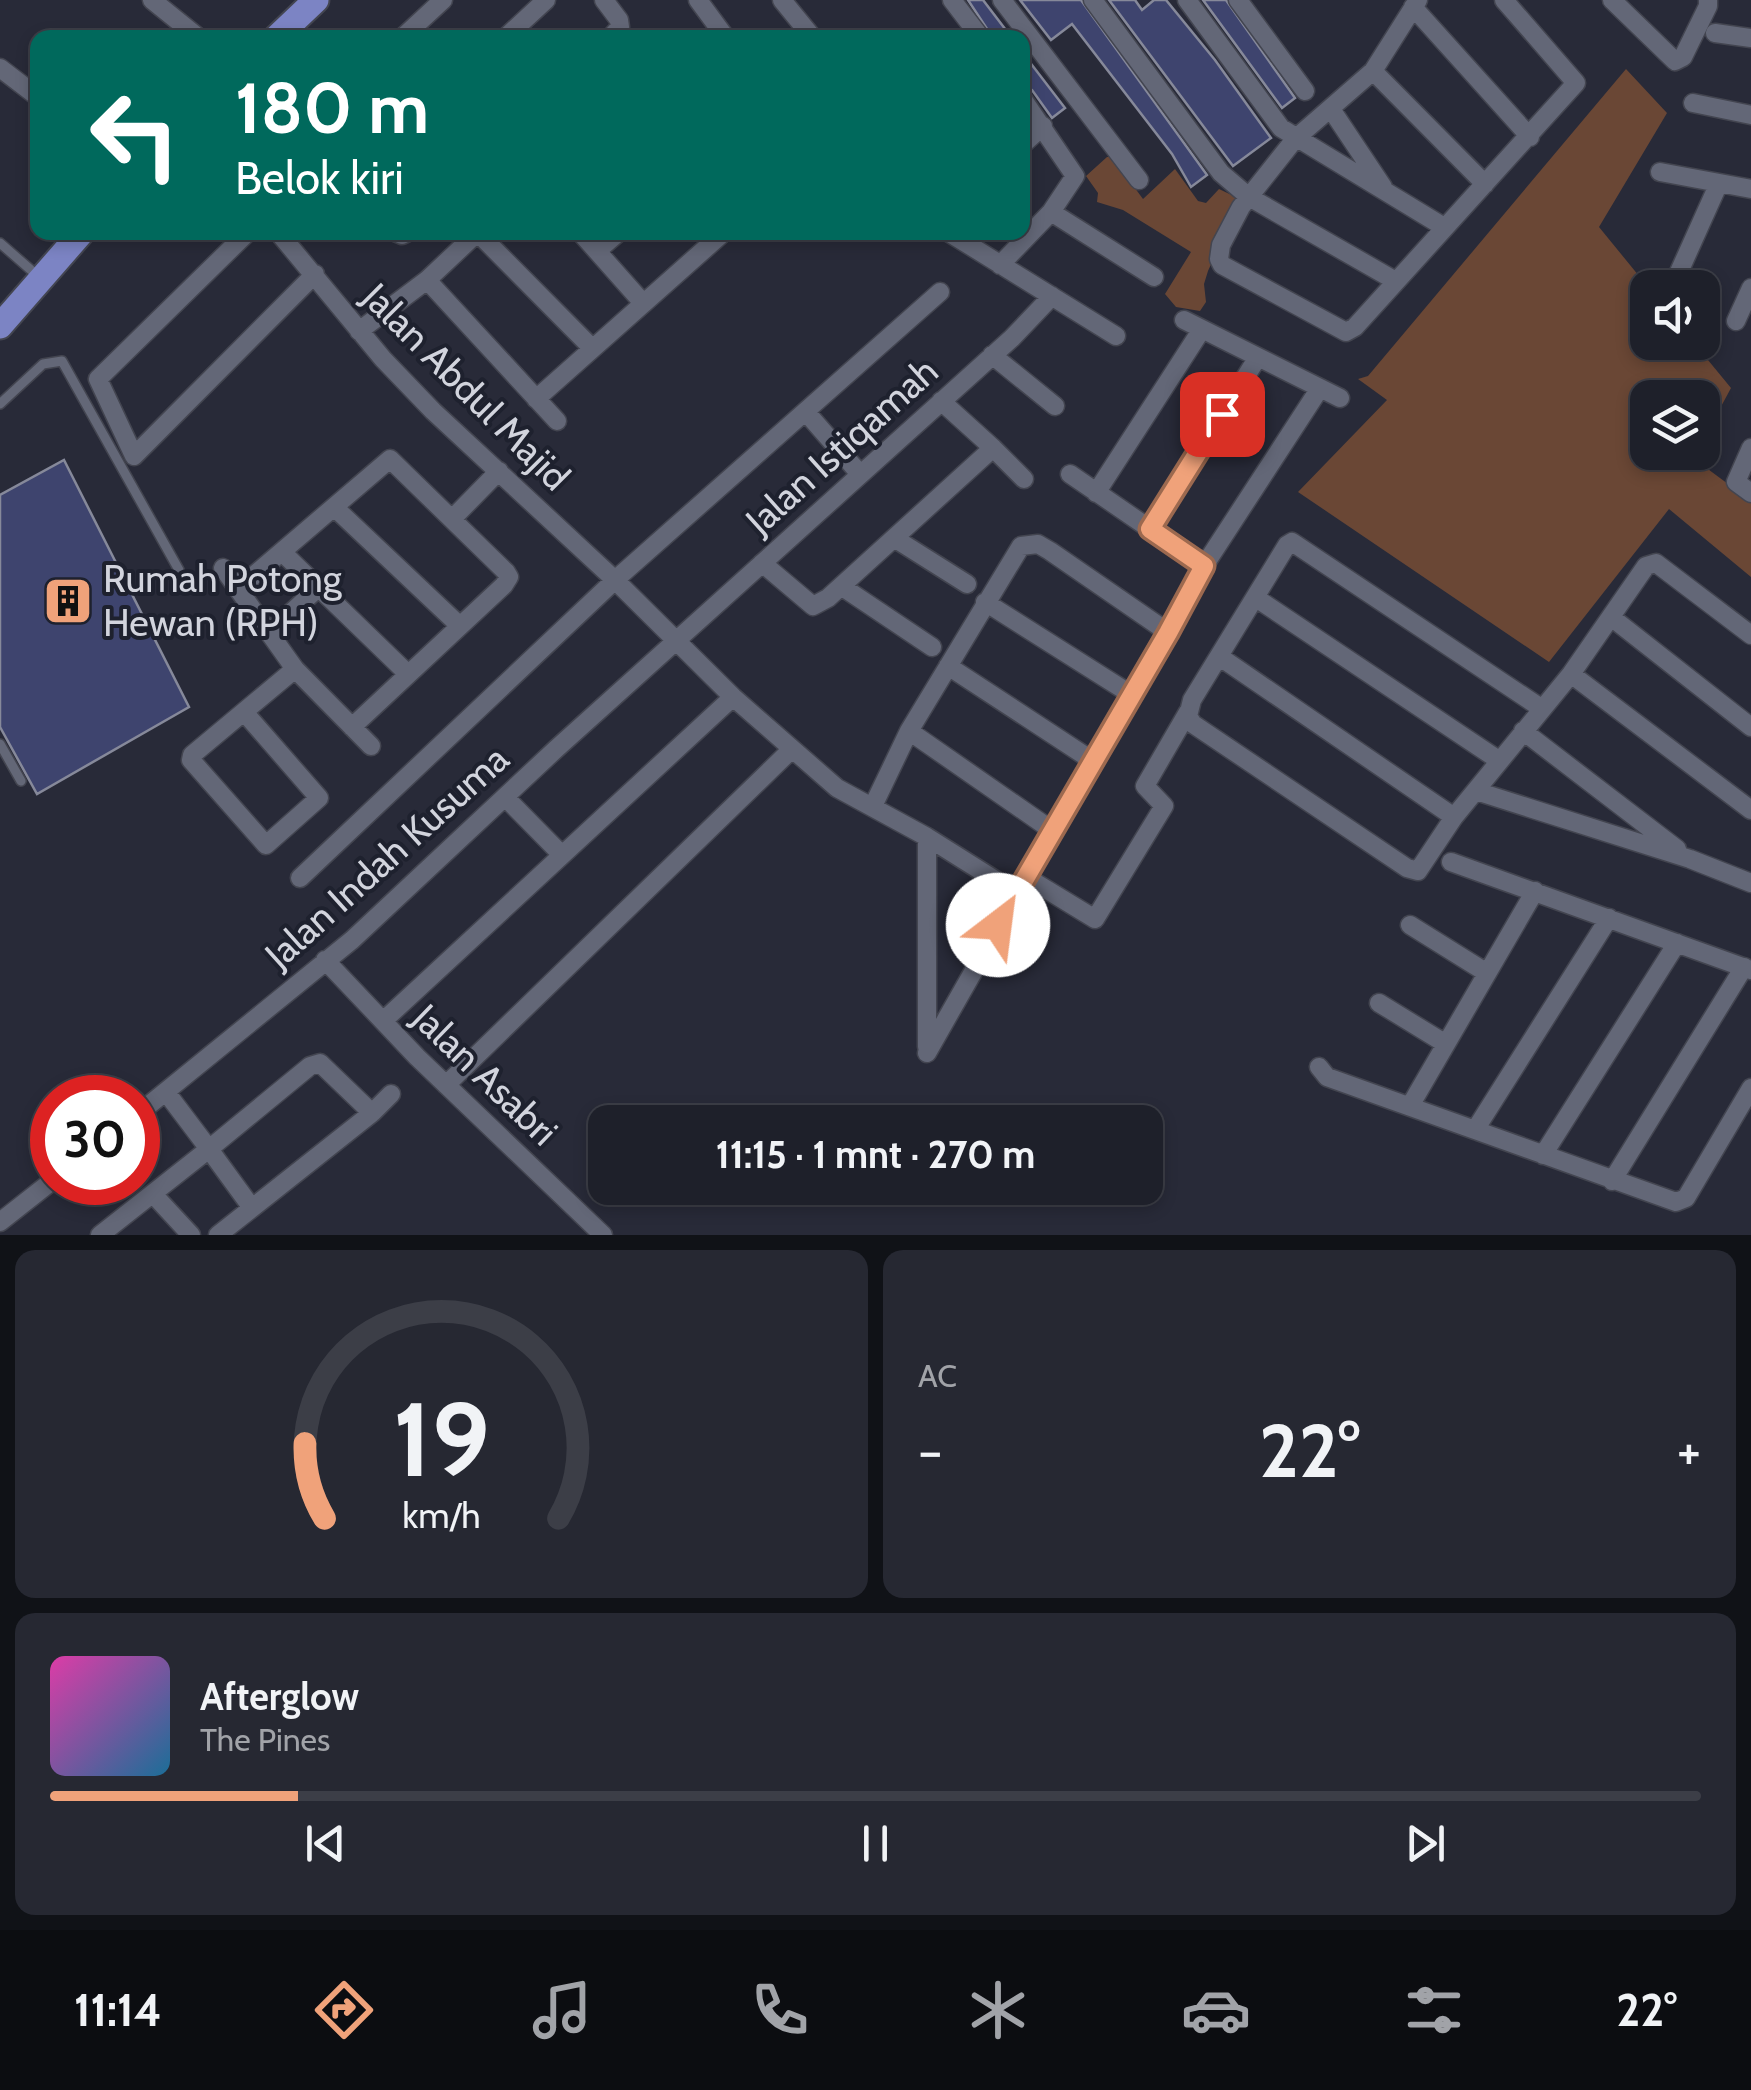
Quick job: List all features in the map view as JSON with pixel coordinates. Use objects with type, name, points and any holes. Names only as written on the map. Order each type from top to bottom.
[{"type":"main road","points":[[284,30],[316,0]]},
{"type":"main road","points":[[0,326],[75,240]]},
{"type":"street","points":[[152,0],[188,30]]},
{"type":"street","points":[[411,30],[443,0]]},
{"type":"street","points":[[514,30],[546,0]]},
{"type":"street","points":[[604,0],[619,20],[617,30]]},
{"type":"street","points":[[698,0],[720,30]]},
{"type":"street","points":[[782,0],[806,30]]},
{"type":"street","points":[[952,0],[975,30]]},
{"type":"street","points":[[1002,0],[1025,30]]},
{"type":"street","points":[[1092,0],[1221,173],[1249,197],[1394,280]]},
{"type":"street","points":[[1187,0],[1281,128],[1444,227]]},
{"type":"street","points":[[1238,0],[1305,90]]},
{"type":"street","points":[[1504,0],[1576,82],[1530,137],[1354,327],[1346,332],[1222,265],[1218,259],[1234,218],[1249,197],[1295,139],[1374,71],[1416,3],[1530,137]]},
{"type":"street","points":[[1612,0],[1675,61],[1683,58],[1708,0]]},
{"type":"street","points":[[1715,32],[1751,38]]},
{"type":"street","points":[[1030,37],[1139,180]]},
{"type":"street","points":[[0,68],[30,91]]},
{"type":"street","points":[[1374,71],[1485,184]]},
{"type":"street","points":[[1693,102],[1751,115]]},
{"type":"street","points":[[1331,108],[1386,192]]},
{"type":"street","points":[[1030,109],[1075,176],[1051,212],[1030,234]]},
{"type":"street","points":[[1030,138],[1043,126]]},
{"type":"street","points":[[1660,172],[1751,189]]},
{"type":"street","points":[[1681,270],[1719,184]]},
{"type":"street","points":[[1051,212],[1154,277]]},
{"type":"street","points":[[240,240],[98,380],[134,456],[315,274]]},
{"type":"street","name":"Jalan Abdul Majid","points":[[285,240],[359,331],[433,411],[615,580],[733,697],[837,788],[927,837],[1095,920],[1164,806],[1145,786],[1188,712]]},
{"type":"street","points":[[359,331],[427,280],[470,240]]},
{"type":"street","points":[[486,240],[592,348]]},
{"type":"street","points":[[587,240],[643,302]]},
{"type":"street","points":[[597,251],[610,240]]},
{"type":"street","points":[[536,399],[709,240]]},
{"type":"street","points":[[961,240],[1116,336]]},
{"type":"street","points":[[1000,265],[1024,240]]},
{"type":"street","points":[[427,280],[557,421]]},
{"type":"street","points":[[1736,321],[1751,288]]},
{"type":"street","points":[[300,878],[615,580],[940,292]]},
{"type":"street","name":"Jalan Istiqamah","points":[[674,642],[992,355],[1052,296]]},
{"type":"street","points":[[1184,320],[1340,398]]},
{"type":"street","points":[[1096,493],[1202,329]]},
{"type":"street","points":[[992,355],[1055,406]]},
{"type":"street","points":[[1150,529],[1258,357]]},
{"type":"street","points":[[927,837],[928,1053],[1204,566],[1320,388]]},
{"type":"street","points":[[940,400],[1024,479]]},
{"type":"street","points":[[806,412],[860,474]]},
{"type":"street","points":[[762,563],[812,606],[840,586],[993,448]]},
{"type":"street","points":[[1744,487],[1751,448]]},
{"type":"street","points":[[238,590],[390,459],[509,577],[352,726]]},
{"type":"street","points":[[452,519],[498,471]]},
{"type":"street","points":[[1070,474],[1204,566]]},
{"type":"street","points":[[334,507],[460,626]]},
{"type":"street","points":[[894,538],[966,584]]},
{"type":"street","points":[[873,806],[909,731],[1021,546],[1038,544],[1168,633]]},
{"type":"street","points":[[1541,708],[1297,544],[1287,545],[1188,712],[1193,724],[1407,868],[1418,871],[1454,818],[1571,674],[1646,566],[1656,564],[1751,635]]},
{"type":"street","points":[[282,552],[408,674]]},
{"type":"street","points":[[223,568],[295,669],[370,746]]},
{"type":"street","points":[[840,586],[932,647]]},
{"type":"street","points":[[269,633],[319,587]]},
{"type":"street","points":[[1256,598],[1500,761]]},
{"type":"street","points":[[986,602],[1132,695]]},
{"type":"street","points":[[1611,617],[1751,726]]},
{"type":"street","name":"Jalan Indah Kusuma","points":[[160,1097],[352,940],[674,642]]},
{"type":"street","points":[[1220,656],[1454,818]]},
{"type":"street","points":[[948,666],[1093,761]]},
{"type":"street","points":[[245,713],[319,798],[318,803],[266,846],[191,760],[192,755],[295,669]]},
{"type":"street","points":[[1571,674],[1751,810]]},
{"type":"street","points":[[383,1022],[733,697]]},
{"type":"street","points":[[909,731],[1053,831]]},
{"type":"street","points":[[1523,731],[1690,859]]},
{"type":"street","points":[[446,1084],[792,749]]},
{"type":"street","points":[[1476,791],[1690,859],[1751,883]]},
{"type":"street","points":[[505,797],[562,856]]},
{"type":"street","points":[[1452,862],[1748,968],[1612,1180]]},
{"type":"street","points":[[1410,1106],[1535,892]]},
{"type":"street","points":[[1475,1130],[1608,918]]},
{"type":"street","points":[[1410,925],[1488,972]]},
{"type":"street","points":[[1543,1155],[1676,943]]},
{"type":"street","name":"Jalan Asabri","points":[[326,960],[383,1022],[603,1235]]},
{"type":"street","points":[[1378,1003],[1446,1044]]},
{"type":"street","points":[[160,1189],[316,1063],[372,1112]]},
{"type":"street","points":[[1319,1066],[1327,1076],[1681,1202],[1751,1088]]},
{"type":"street","points":[[166,1092],[252,1208]]},
{"type":"street","points":[[218,1235],[391,1094]]},
{"type":"street","points":[[0,1222],[30,1198]]},
{"type":"street","points":[[160,1202],[191,1235]]},
{"type":"street","points":[[100,1235],[139,1205]]},
{"type":"lane","points":[[0,244],[42,279]]},
{"type":"lane","points":[[0,404],[43,364],[62,362],[179,570]]},
{"type":"lane","points":[[0,744],[21,782]]},
{"type":"shaded area","points":[[1626,69],[1667,113],[1599,227],[1634,270],[1630,270],[1630,360],[1708,360],[1731,388],[1720,408],[1720,380],[1630,380],[1630,470],[1709,470],[1751,501],[1751,577],[1669,509],[1549,662],[1298,492],[1387,400],[1358,379],[1368,376]]},
{"type":"shaded area","points":[[1112,157],[1143,199],[1175,169],[1198,201],[1206,203],[1219,189],[1240,199],[1208,271],[1204,284],[1206,302],[1200,311],[1176,307],[1165,294],[1191,252],[1123,210],[1097,202],[1098,193],[1086,176]]},
{"type":"building","points":[[968,0],[983,0],[1006,30],[988,30]]},
{"type":"building","points":[[1020,0],[1081,0],[1207,175],[1191,187],[1172,154],[1072,24],[1051,40]]},
{"type":"building","points":[[1109,0],[1135,0],[1142,10],[1154,0],[1166,0],[1271,138],[1233,166]]},
{"type":"building","points":[[1203,0],[1226,0],[1295,98],[1282,108]]},
{"type":"building","points":[[1030,62],[1065,108],[1052,118],[1032,90]]},
{"type":"building","name":"Rumah Potong Hewan (RPH)","points":[[64,460],[189,707],[37,794],[0,727],[0,495]]},
{"type":"place","name":"Rumah Potong Hewan (RPH)","points":[[68,601]]},
{"type":"route","points":[[998,925],[1204,566],[1150,529],[1222,414]]}]
